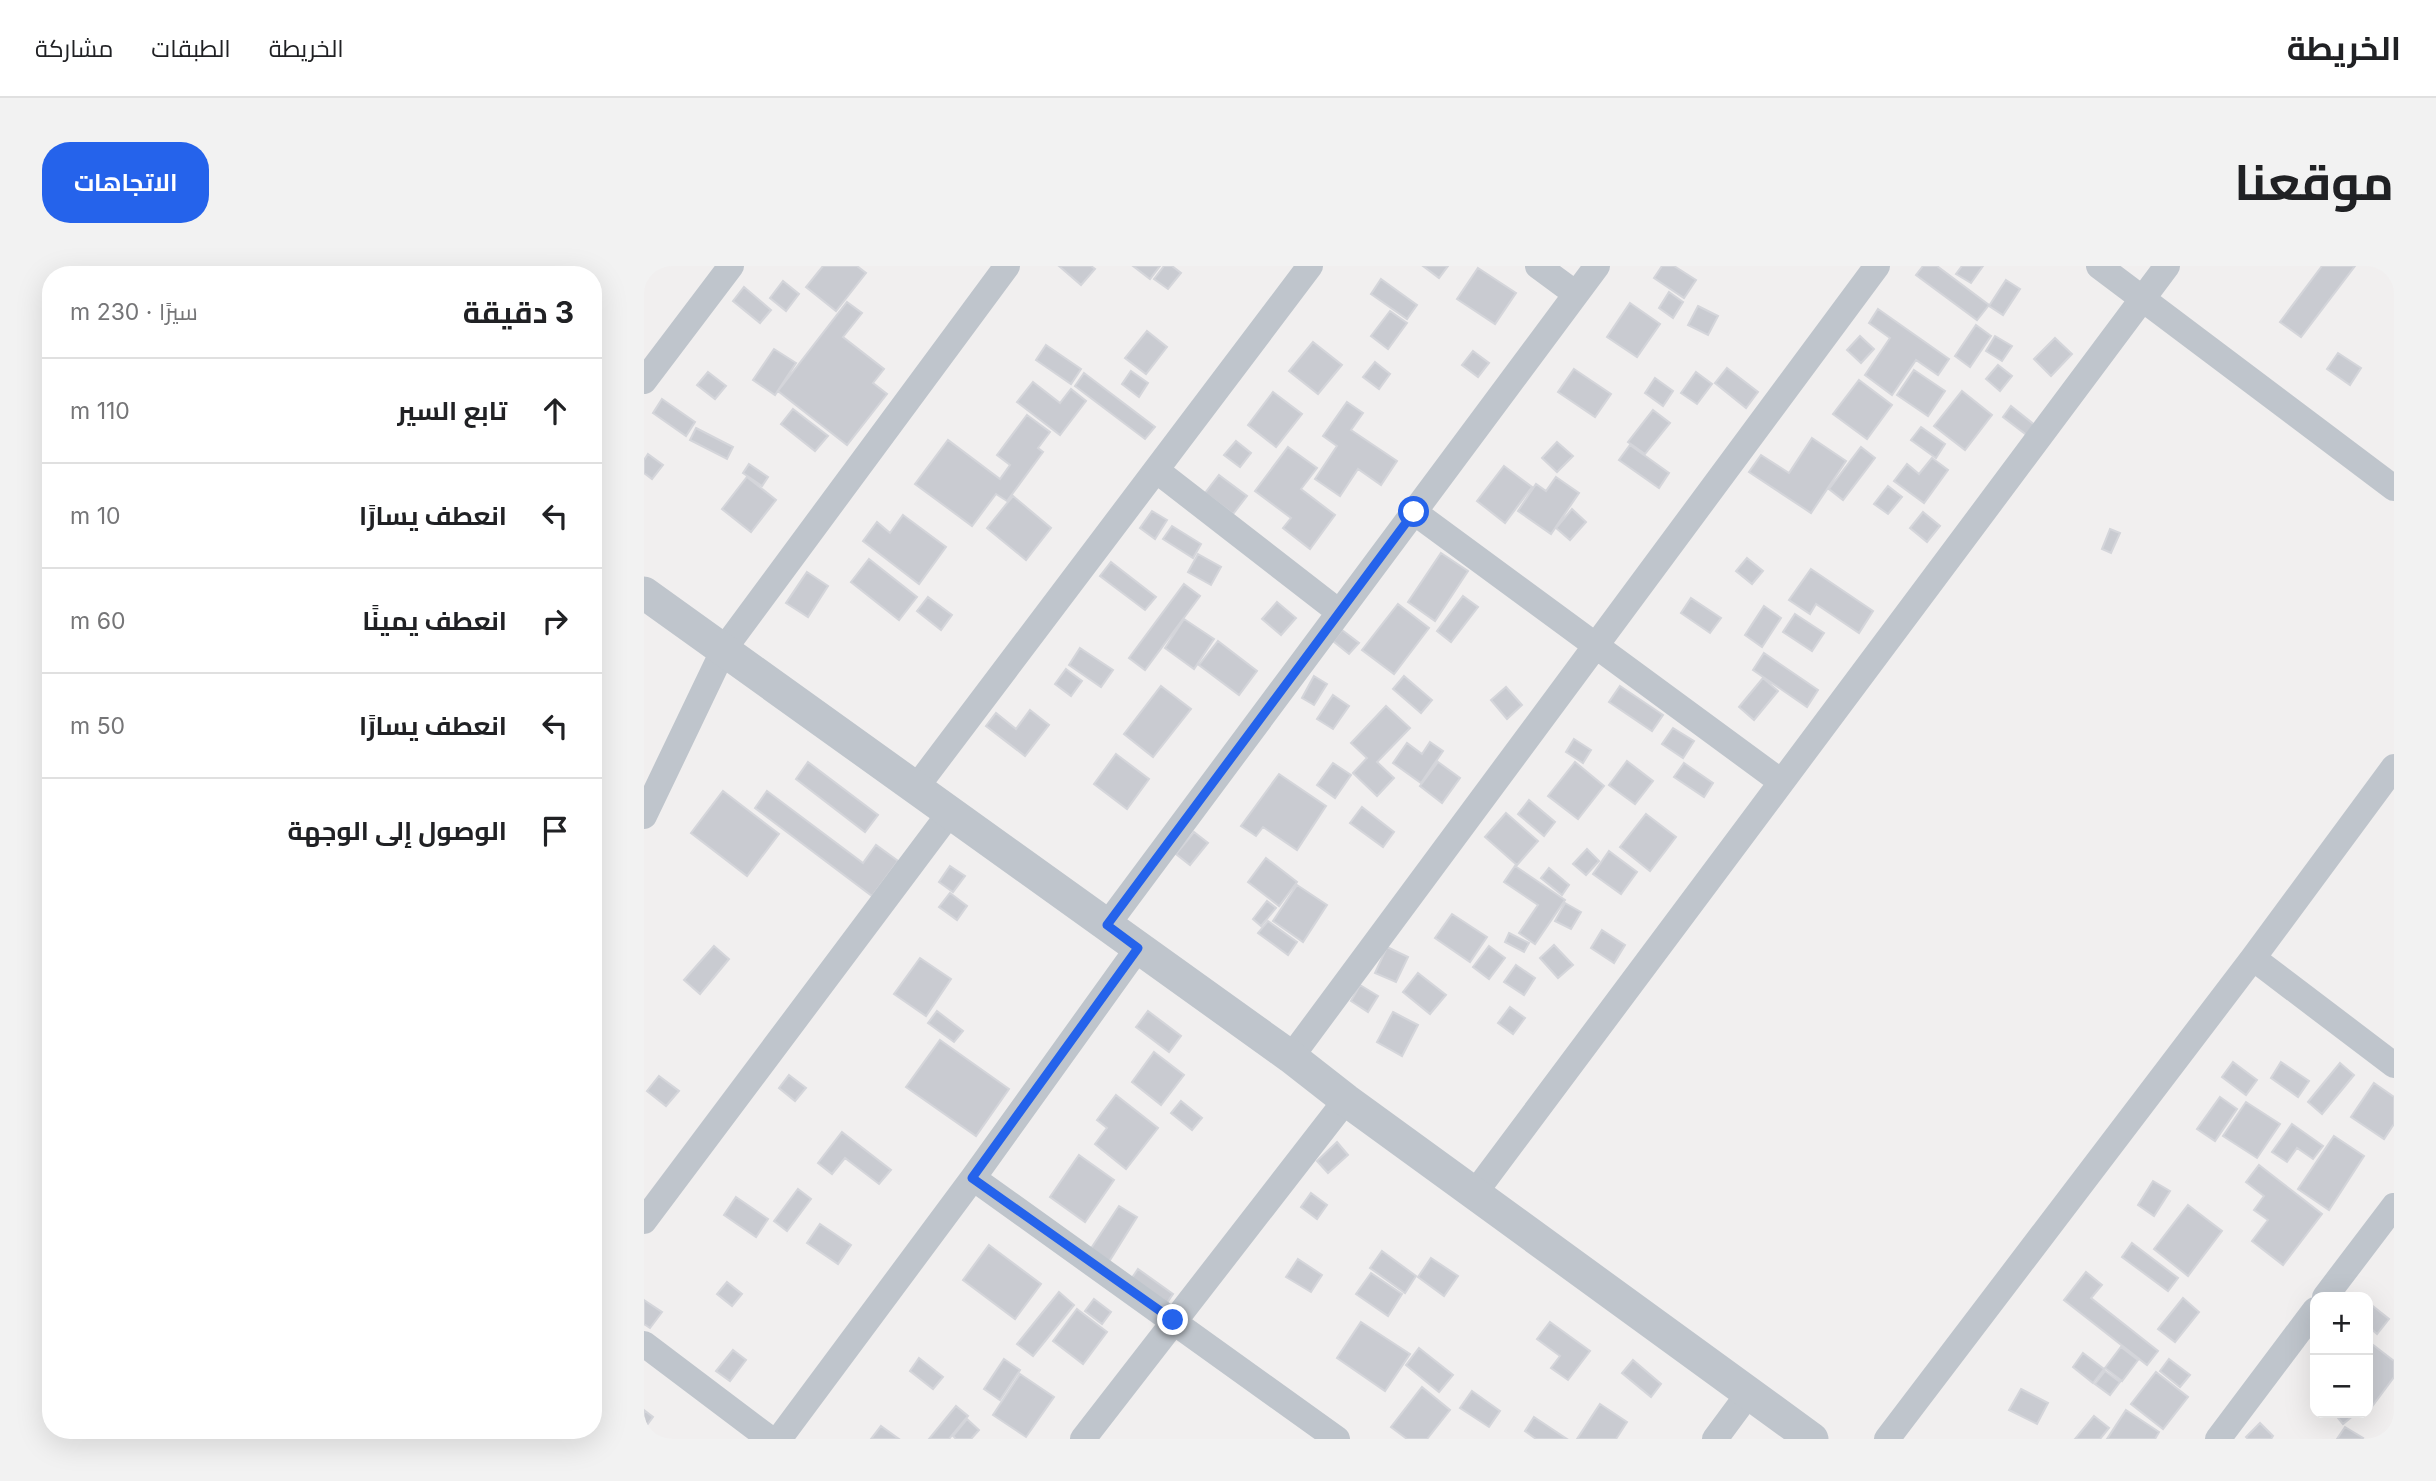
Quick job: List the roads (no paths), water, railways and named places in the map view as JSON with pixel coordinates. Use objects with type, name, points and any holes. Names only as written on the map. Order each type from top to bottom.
[{"type":"street","points":[[644,381],[731,266]]},
{"type":"street","points":[[644,816],[724,649],[1007,266]]},
{"type":"street","points":[[915,789],[1310,266]]},
{"type":"street","points":[[1538,266],[1576,294]]},
{"type":"street","points":[[1107,925],[1597,266]]},
{"type":"street","points":[[1291,1057],[1877,266]]},
{"type":"street","points":[[2099,266],[2394,488]]},
{"type":"street","points":[[1474,1194],[2167,266]]},
{"type":"street","points":[[1156,470],[1339,612]]},
{"type":"street","points":[[1414,512],[1780,781]]},
{"type":"street","points":[[644,593],[1291,1057],[1474,1194],[1812,1439]]},
{"type":"street","points":[[1887,1439],[2253,958],[2394,767]]},
{"type":"street","points":[[644,1221],[949,814]]},
{"type":"street","points":[[779,1439],[1138,948]]},
{"type":"street","points":[[2253,958],[2394,1065]]},
{"type":"street","points":[[1083,1439],[1346,1100]]},
{"type":"street","points":[[972,1178],[1337,1439]]},
{"type":"street","points":[[2329,1292],[2394,1206]]},
{"type":"street","points":[[2218,1439],[2310,1317]]},
{"type":"street","points":[[644,1344],[770,1439]]},
{"type":"street","points":[[1715,1439],[1749,1393]]}]
